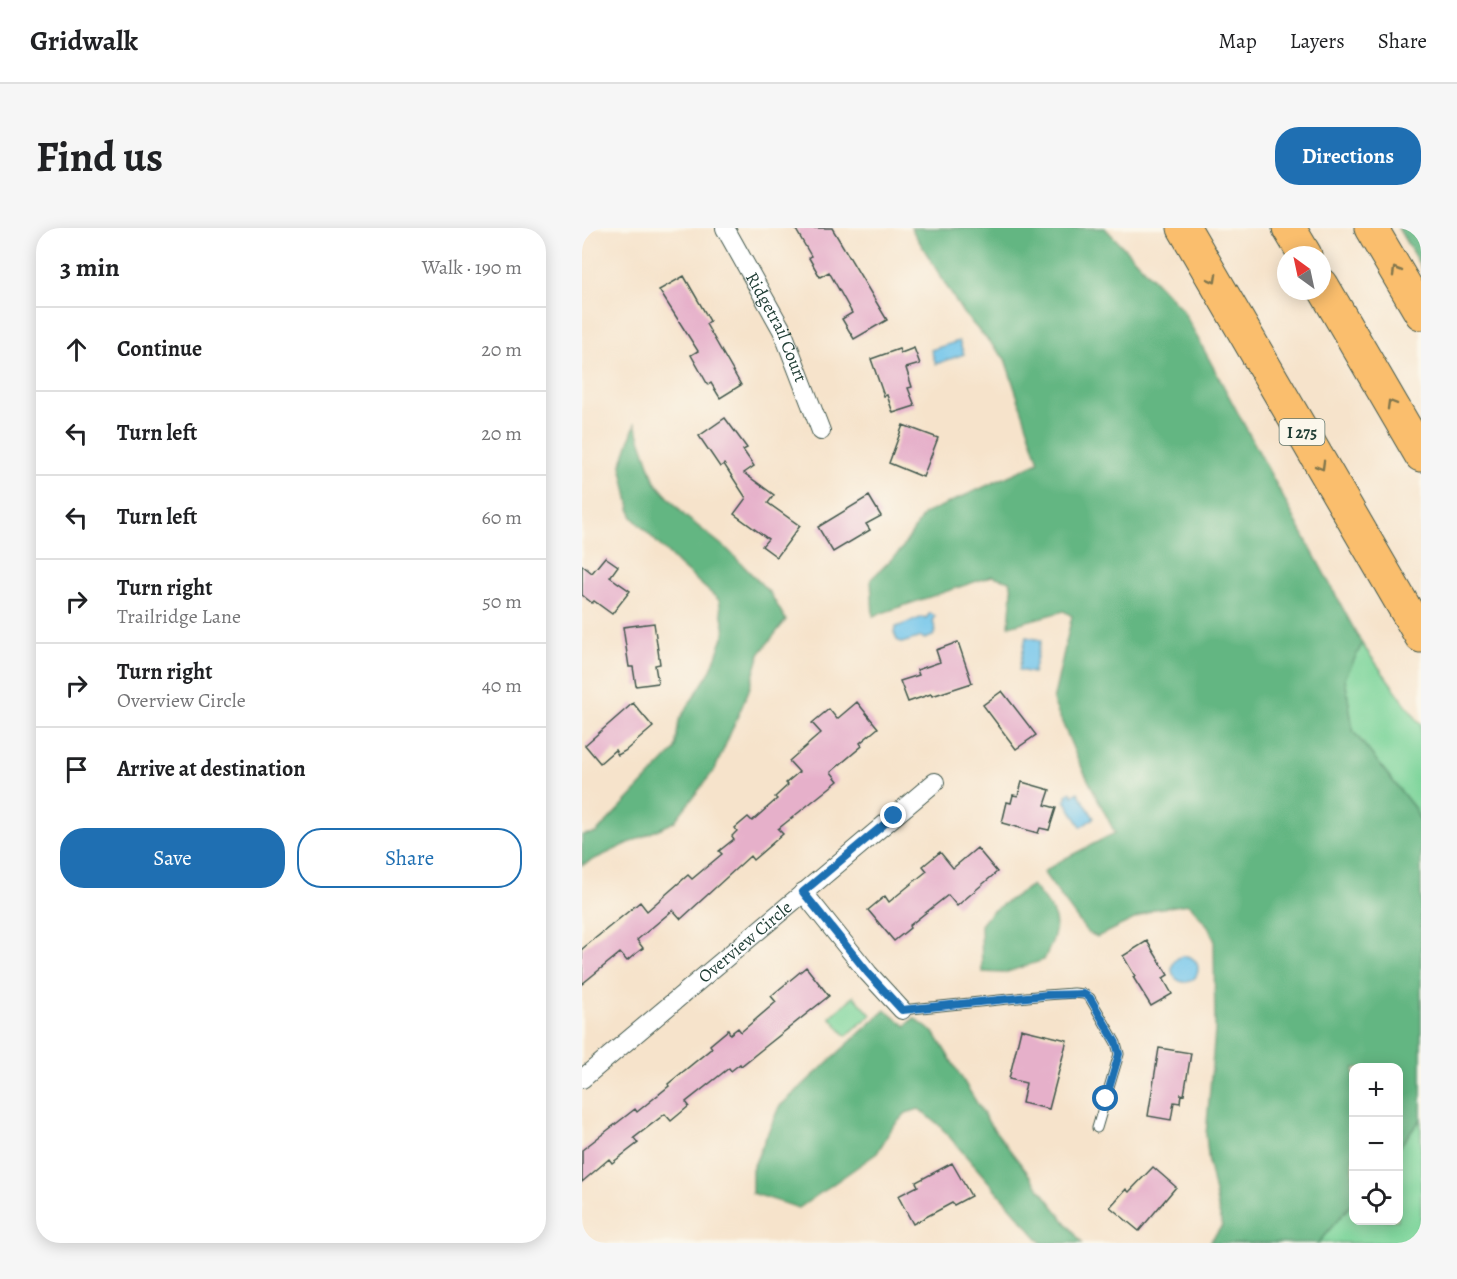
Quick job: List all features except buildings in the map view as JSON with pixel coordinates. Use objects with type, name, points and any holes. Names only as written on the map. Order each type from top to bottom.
[{"type":"highway","name":"I 275","points":[[1184,228],[1421,636]]},
{"type":"highway","points":[[1289,228],[1300,246]]},
{"type":"highway","points":[[1371,228],[1421,313]]},
{"type":"highway","points":[[1331,300],[1421,455]]},
{"type":"street","name":"Ridgetrail Court","points":[[725,228],[782,330],[820,431]]},
{"type":"street","name":"Overview Circle","points":[[582,1079],[934,782]]},
{"type":"street","points":[[803,892],[868,973],[902,1010]]},
{"type":"lane","points":[[902,1010],[1046,995],[1084,994],[1090,998],[1116,1043],[1119,1054],[1097,1128]]},
{"type":"green space","points":[[911,228],[1105,228],[1182,309],[1362,644],[1345,678],[1353,731],[1415,809],[1421,824],[1421,1119],[1403,1142],[1403,1063],[1349,1063],[1349,1207],[1318,1243],[1209,1243],[1222,1226],[1209,1165],[1206,1135],[1215,1031],[1214,939],[1208,926],[1189,904],[1155,909],[1097,937],[1087,932],[1043,872],[1115,833],[1078,760],[1053,701],[1072,616],[1064,611],[1009,626],[1012,590],[1010,581],[992,576],[873,616],[871,579],[901,550],[924,514],[1039,462],[1005,359],[963,313]]},
{"type":"green space","points":[[1398,228],[1421,228],[1421,267]]},
{"type":"green space","points":[[635,424],[655,482],[685,516],[728,550],[770,593],[786,620],[760,653],[749,690],[715,769],[674,822],[582,865],[582,835],[596,833],[675,750],[679,720],[711,670],[725,632],[719,600],[679,565],[632,517],[621,465]]},
{"type":"green space","points":[[1362,644],[1421,725],[1421,824],[1415,809],[1353,731],[1345,678]]},
{"type":"green space","points":[[1032,885],[1048,905],[1055,920],[1054,936],[1044,960],[1004,973],[982,972],[981,925],[991,912]]},
{"type":"green space","points":[[854,996],[871,1015],[846,1036],[830,1017]]},
{"type":"green space","points":[[885,1010],[906,1026],[914,1018],[935,1034],[989,1123],[1082,1243],[1042,1243],[939,1125],[919,1109],[906,1113],[892,1128],[877,1153],[799,1208],[752,1193],[752,1170],[779,1107]]},
{"type":"green space","points":[[1421,1119],[1421,1225],[1416,1231],[1421,1238],[1421,1243],[1318,1243],[1349,1207],[1349,1225],[1403,1225],[1403,1142]]},
{"type":"water","points":[[959,341],[964,354],[936,364],[931,350]]},
{"type":"water","points":[[930,613],[935,616],[933,622],[936,631],[933,636],[902,643],[897,640],[894,632],[896,627],[923,617],[926,618]]},
{"type":"water","points":[[1026,637],[1041,640],[1033,673],[1019,670]]},
{"type":"water","points":[[1071,792],[1073,796],[1078,792],[1094,818],[1081,827],[1065,800],[1068,798],[1066,795]]},
{"type":"water","points":[[1185,956],[1194,960],[1198,969],[1194,978],[1185,982],[1176,978],[1172,969],[1176,960]]},
{"type":"route","points":[[894,816],[803,892],[868,973],[902,1010],[1074,993],[1084,994],[1090,998],[1116,1043],[1119,1054],[1106,1099]]}]
